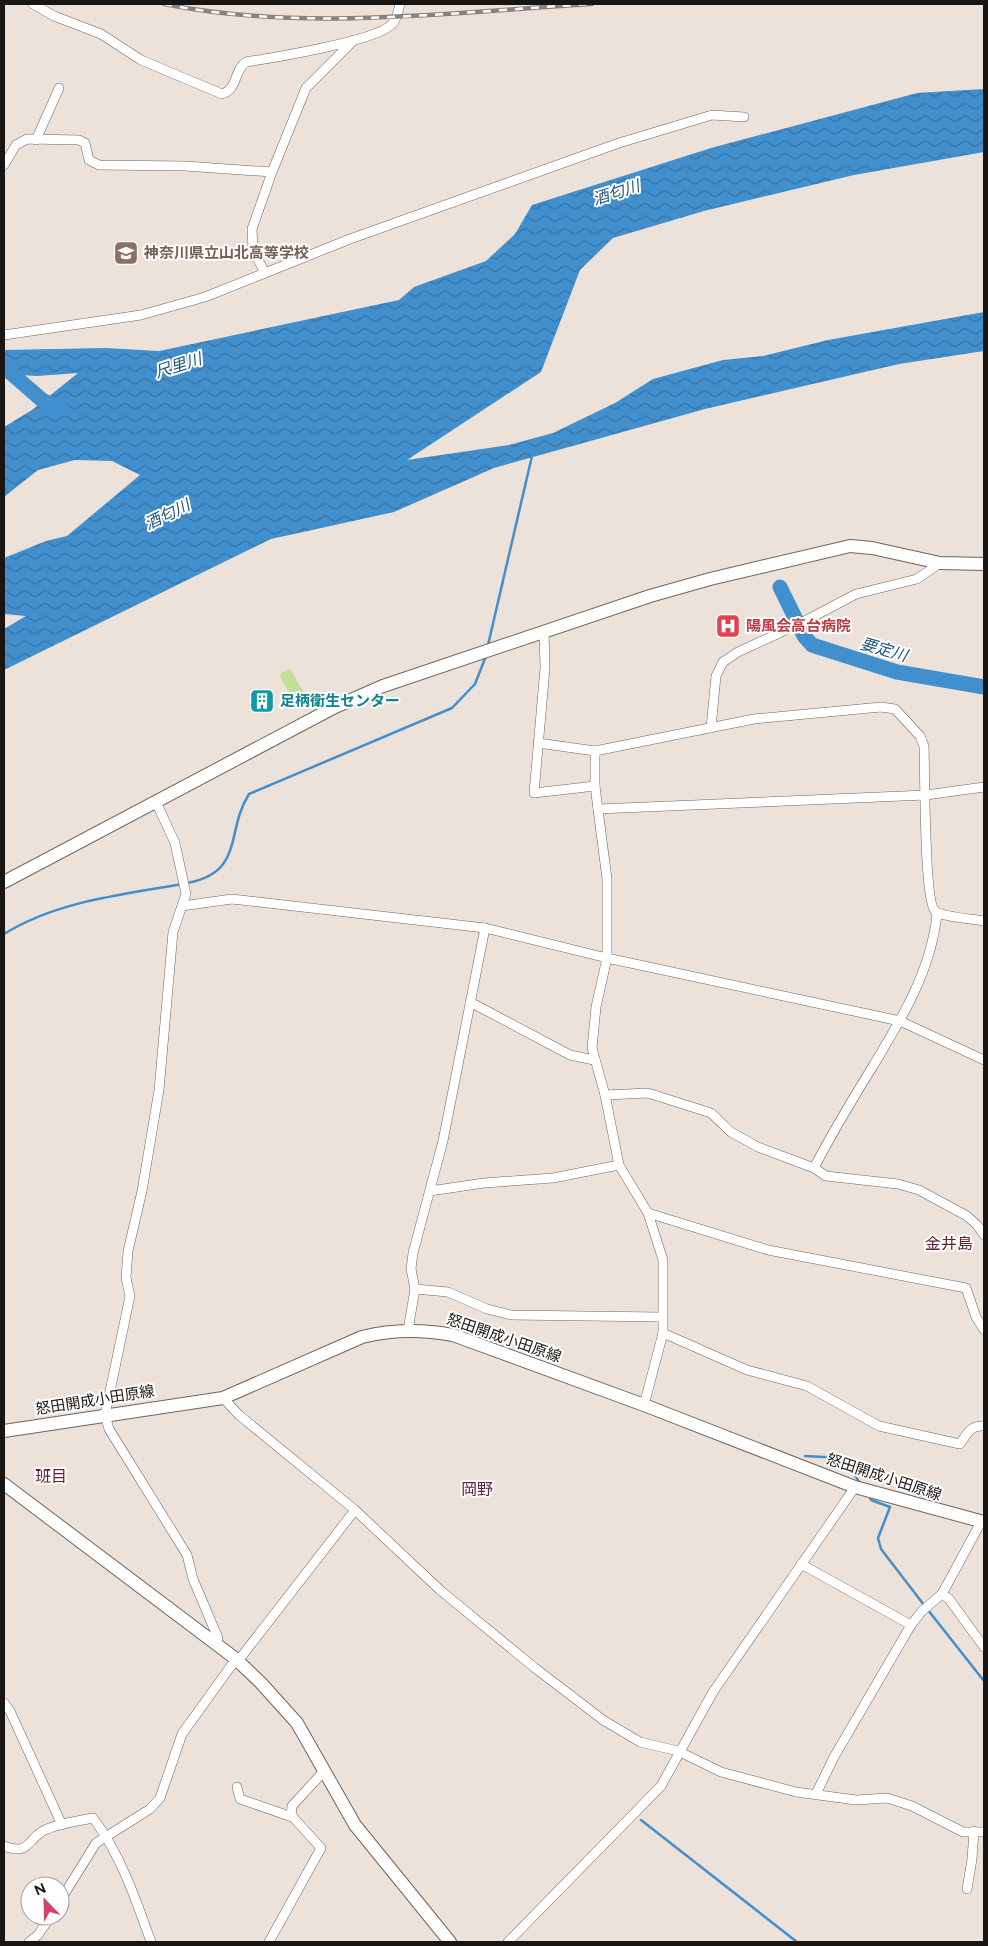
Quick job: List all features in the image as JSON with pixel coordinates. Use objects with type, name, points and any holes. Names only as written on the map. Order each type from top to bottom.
[{"type":"street","points":[[33,4],[54,16],[102,34],[140,60],[222,94],[232,88],[241,66],[246,62],[354,40],[391,26],[400,4]]},
{"type":"street","points":[[265,273],[253,250],[252,229],[272,172],[306,88],[354,40]]},
{"type":"street","points":[[36,140],[59,88]]},
{"type":"street","points":[[4,335],[141,315],[205,297],[350,238],[620,143],[712,115],[744,117]]},
{"type":"street","points":[[4,165],[16,145],[27,139],[79,140],[85,143],[89,160],[99,165],[185,166],[272,172]]},
{"type":"street","points":[[4,882],[335,707],[383,686],[544,632],[710,579],[850,546],[872,548],[940,564],[984,564]]},
{"type":"street","points":[[710,728],[716,676],[723,662],[738,652],[802,623],[856,594],[917,579],[940,564]]},
{"type":"street","points":[[544,632],[545,668],[534,793],[596,786]]},
{"type":"street","points":[[538,743],[595,751],[754,719],[881,707],[895,709],[922,740],[926,795],[927,863],[932,907],[937,914],[935,937],[927,962],[900,1021],[832,1132],[814,1168]]},
{"type":"street","points":[[595,751],[598,809],[607,879],[607,958],[592,1032],[594,1060],[605,1095],[619,1166],[648,1213],[663,1260],[661,1317],[663,1333],[644,1404]]},
{"type":"street","points":[[598,809],[926,795],[984,787]]},
{"type":"street","points":[[156,802],[175,843],[186,894],[173,932],[159,1090],[142,1191],[128,1251],[126,1278],[130,1296],[105,1415],[108,1429],[187,1555],[193,1579],[218,1638],[214,1644]]},
{"type":"street","points":[[182,906],[232,899],[485,928],[607,958],[900,1021],[984,1060]]},
{"type":"street","points":[[937,914],[984,921]]},
{"type":"street","points":[[408,1330],[415,1289],[411,1269],[413,1253],[443,1141],[485,928]]},
{"type":"street","points":[[470,1002],[570,1055],[594,1060]]},
{"type":"street","points":[[605,1095],[648,1093],[711,1113],[731,1132],[758,1148],[814,1168],[826,1176],[898,1184],[919,1190],[967,1216],[978,1225],[984,1235]]},
{"type":"street","points":[[430,1192],[484,1183],[553,1178],[619,1166]]},
{"type":"street","points":[[648,1213],[768,1250],[966,1288],[976,1317],[984,1330]]},
{"type":"street","points":[[415,1289],[448,1292],[488,1309],[511,1315],[661,1317]]},
{"type":"street","name":"怒田開成小田原線","points":[[4,1431],[223,1398],[362,1338],[384,1332],[428,1330],[453,1335],[644,1404],[856,1488],[983,1522]]},
{"type":"street","points":[[663,1333],[747,1370],[807,1386],[879,1426],[960,1444],[970,1428],[976,1425],[984,1426]]},
{"type":"street","points":[[223,1398],[239,1415],[355,1510],[440,1590],[535,1668],[596,1714],[640,1742],[678,1751],[721,1772],[796,1792],[856,1800],[887,1798],[912,1806],[963,1832],[984,1832]]},
{"type":"street","points":[[4,1484],[237,1660],[297,1723],[326,1770],[355,1825],[450,1942]]},
{"type":"street","points":[[508,1942],[661,1786],[678,1751],[713,1692],[856,1488]]},
{"type":"street","points":[[70,1884],[96,1842],[150,1809],[160,1798],[182,1734],[237,1660],[355,1510]]},
{"type":"street","points":[[816,1794],[834,1757],[911,1626],[922,1611],[942,1594],[983,1522]]},
{"type":"street","points":[[801,1564],[911,1626]]},
{"type":"street","points":[[942,1594],[949,1599],[984,1647]]},
{"type":"street","points":[[4,1703],[10,1711],[62,1825]]},
{"type":"street","points":[[292,1817],[292,1806],[326,1770]]},
{"type":"street","points":[[237,1787],[240,1799],[292,1817],[321,1848],[269,1942]]},
{"type":"street","points":[[6,1850],[28,1846],[41,1831],[93,1818],[106,1837],[134,1896],[151,1942]]},
{"type":"street","points":[[968,1889],[974,1831]]},
{"type":"street","points":[[29,1942],[38,1935],[44,1926]]},
{"type":"green space","points":[[290,668],[305,694],[294,701],[279,675]]},
{"type":"water","name":"酒匂川","points":[[984,89],[984,152],[854,175],[704,211],[613,238],[580,270],[541,372],[407,460],[509,445],[553,433],[615,403],[653,379],[723,360],[763,356],[828,340],[984,312],[984,351],[899,364],[705,409],[494,468],[394,512],[271,539],[4,670],[4,629],[26,616],[4,614],[4,558],[46,541],[67,536],[140,475],[112,461],[75,460],[38,470],[4,497],[4,427],[32,410],[78,373],[37,376],[4,374],[4,350],[106,348],[159,351],[399,300],[414,287],[486,261],[515,234],[532,205],[711,148],[917,93]]},
{"type":"waterway","name":"尺里川","points":[[4,367],[42,400],[62,409]]},
{"type":"waterway","points":[[488,645],[532,456]]},
{"type":"waterway","name":"要定川","points":[[780,587],[804,636],[812,645],[897,672],[984,687]]},
{"type":"waterway","points":[[187,883],[205,878],[218,870],[226,860],[231,849],[237,822],[249,794],[452,708],[475,684],[486,656]]},
{"type":"waterway","points":[[4,934],[24,923],[68,907],[113,896],[182,884]]},
{"type":"waterway","points":[[805,1456],[843,1458],[860,1483]]},
{"type":"waterway","points":[[869,1496],[871,1500],[890,1507],[878,1538],[881,1549],[924,1605]]},
{"type":"waterway","points":[[928,1610],[984,1681]]},
{"type":"waterway","points":[[641,1820],[797,1942]]},
{"type":"railway","points":[[164,4],[270,17],[324,18],[378,18],[592,4]]},
{"type":"place","name":"神奈川県立山北高等学校","points":[[126,253]]},
{"type":"place","name":"陽風会高台病院","points":[[728,626]]},
{"type":"place","name":"足柄衛生センター","points":[[262,701]]},
{"type":"district","name":"金井島","points":[[949,1243]]},
{"type":"district","name":"班目","points":[[51,1476]]},
{"type":"district","name":"岡野","points":[[477,1489]]}]
